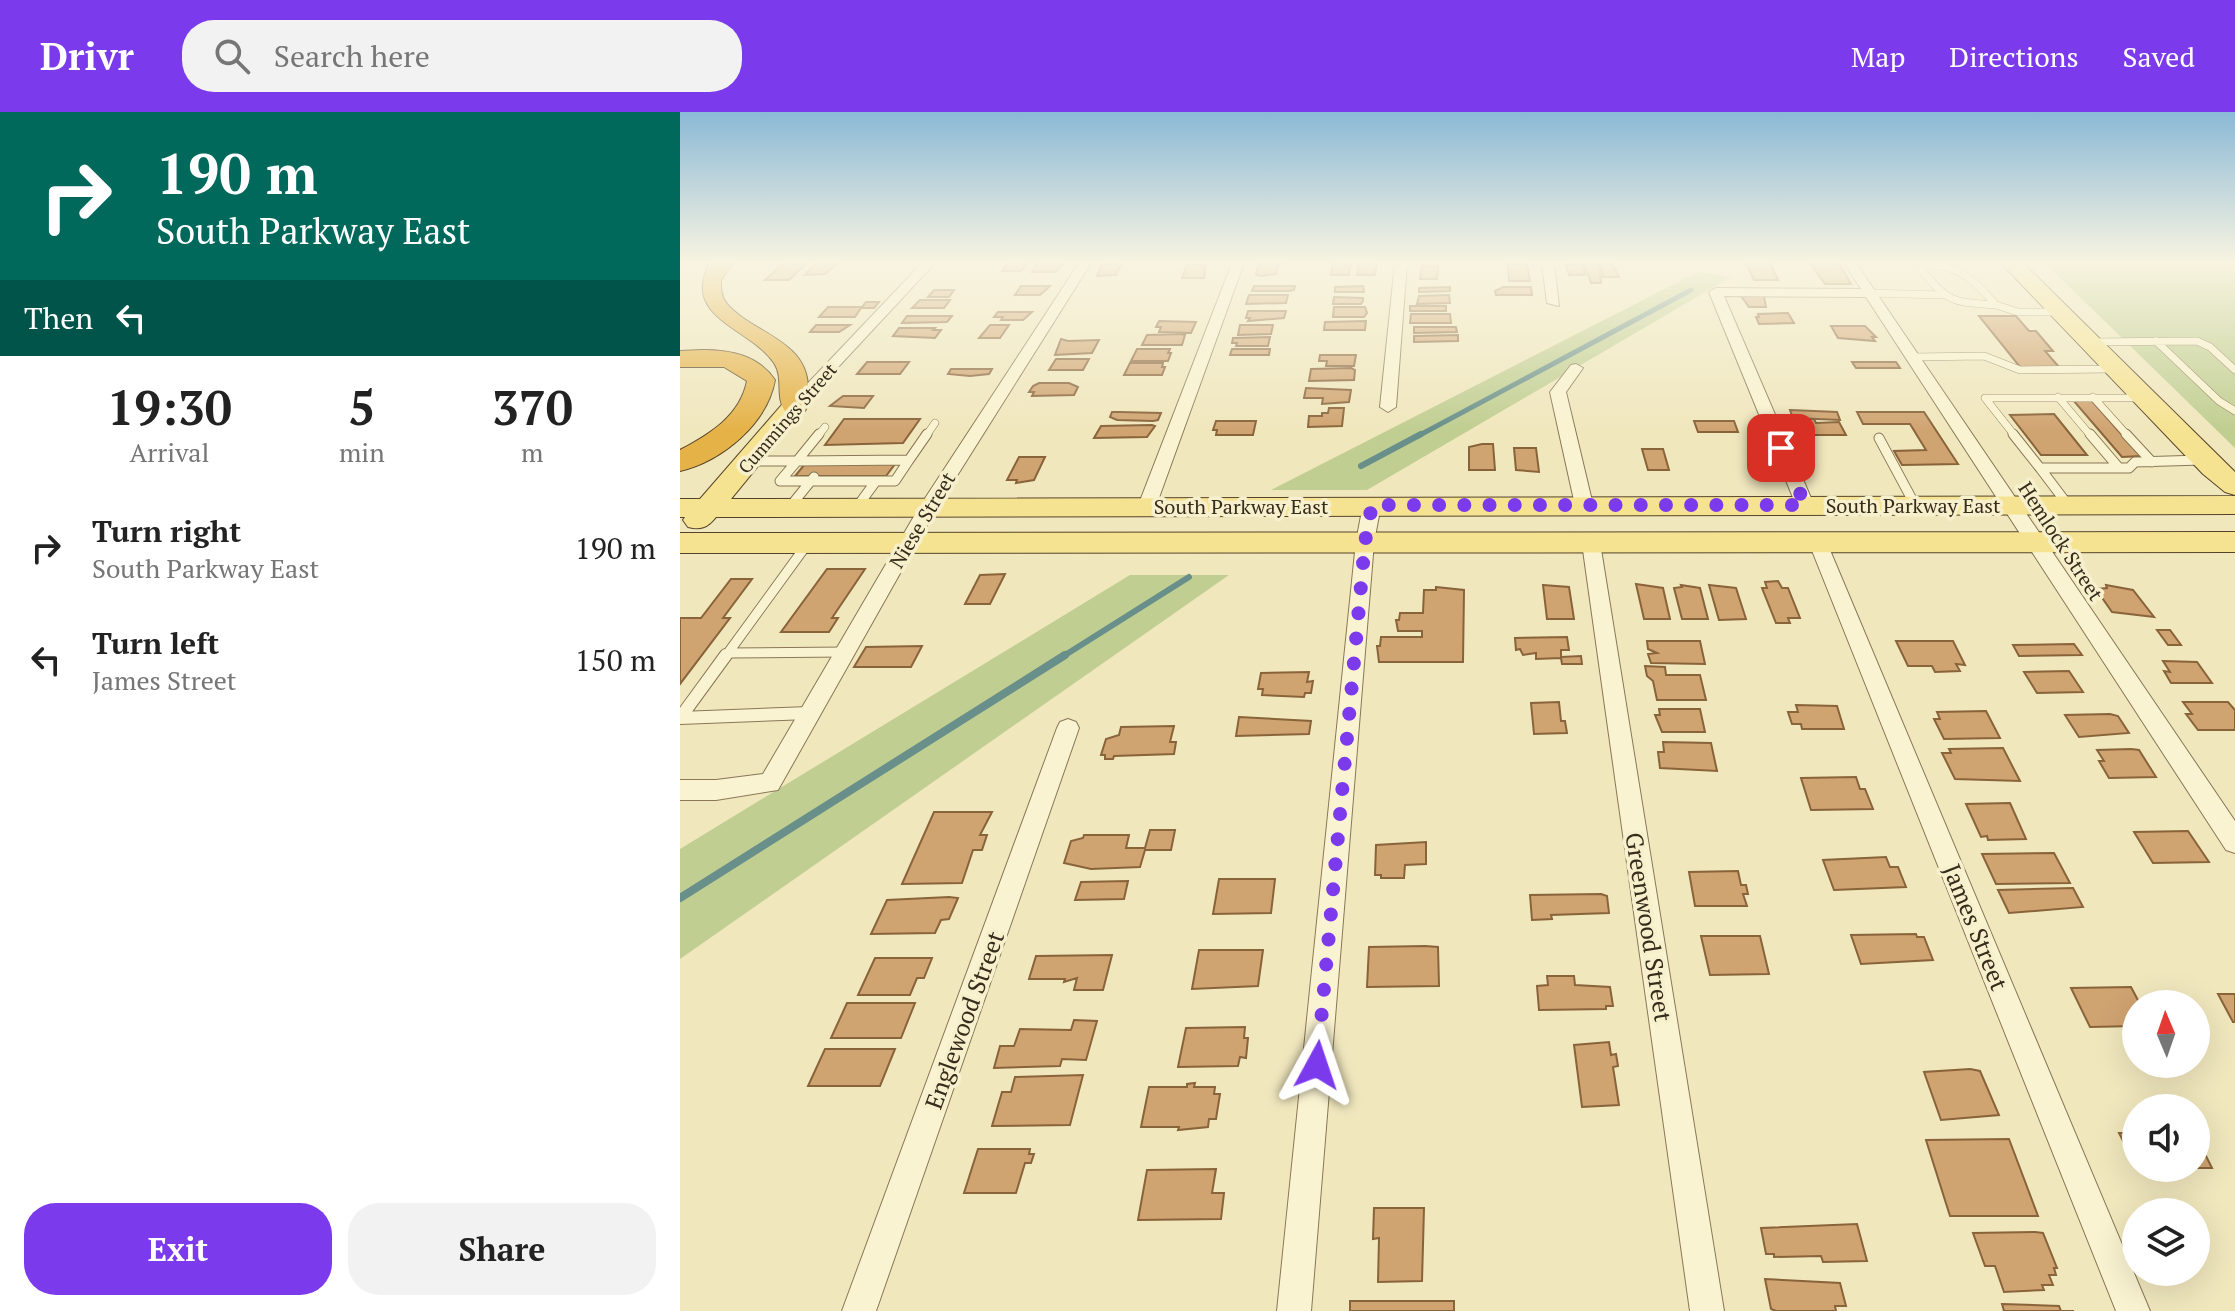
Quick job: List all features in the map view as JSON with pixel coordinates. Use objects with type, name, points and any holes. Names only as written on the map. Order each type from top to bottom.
[{"type":"highway","points":[[730,319],[789,361],[799,386],[795,405]]},
{"type":"highway","points":[[680,359],[709,357],[734,361],[751,369],[761,380],[758,397],[739,423],[680,462]]},
{"type":"main road","points":[[2066,319],[2205,460],[2235,486]]},
{"type":"main road","name":"Cummings Street","points":[[680,542],[694,508],[749,461],[795,405]]},
{"type":"main road","name":"South Parkway East","points":[[694,508],[789,508],[859,488],[929,506],[2235,505]]},
{"type":"main road","name":"South Parkway East","points":[[680,542],[2235,542]]},
{"type":"street","name":"Cummings Street","points":[[795,405],[876,319]]},
{"type":"street","name":"Niese Street","points":[[680,790],[716,790],[770,783],[929,506],[1049,319]]},
{"type":"street","points":[[1147,506],[1217,319]]},
{"type":"street","points":[[1388,407],[1396,319]]},
{"type":"street","points":[[1727,319],[1805,505]]},
{"type":"street","name":"Hemlock Street","points":[[1887,319],[2235,842]]},
{"type":"street","points":[[1576,368],[1558,392],[1584,505]]},
{"type":"street","points":[[1294,1311],[1365,542],[1372,505]]},
{"type":"street","name":"Greenwood Street","points":[[1591,543],[1707,1311]]},
{"type":"street","name":"James Street","points":[[1818,543],[2133,1311]]},
{"type":"street","name":"Englewood Street","points":[[859,1311],[1068,728]]},
{"type":"lane","points":[[2156,341],[2219,401],[2235,411]]},
{"type":"lane","points":[[2088,342],[2197,341],[2210,347],[2235,370]]},
{"type":"lane","points":[[1913,357],[1984,356],[2020,370],[2116,369]]},
{"type":"lane","points":[[2058,397],[2119,468]]},
{"type":"lane","points":[[2093,397],[2152,462]]},
{"type":"lane","points":[[2068,505],[1985,398],[2144,398]]},
{"type":"lane","points":[[2070,411],[2082,411]]},
{"type":"lane","points":[[2080,423],[2093,422]]},
{"type":"lane","points":[[825,427],[780,481],[838,478],[859,488],[876,481],[895,481],[935,423]]},
{"type":"lane","points":[[2090,434],[2103,434]]},
{"type":"lane","points":[[1879,438],[1915,505]]},
{"type":"lane","points":[[2100,446],[2113,446]]},
{"type":"lane","points":[[749,461],[909,460]]},
{"type":"lane","points":[[2040,468],[2119,468],[2152,462],[2205,460]]},
{"type":"lane","points":[[789,508],[813,479]]},
{"type":"lane","points":[[859,488],[876,481]]},
{"type":"lane","points":[[809,543],[680,718],[809,713]]},
{"type":"lane","points":[[728,653],[845,652]]},
{"type":"green space","points":[[1606,319],[1659,319],[1367,490],[1271,490]]},
{"type":"green space","points":[[2102,319],[2235,319],[2235,448]]},
{"type":"green space","points":[[1130,575],[1229,575],[680,959],[680,849]]},
{"type":"building","points":[[905,319],[950,319],[947,322],[902,323]]},
{"type":"building","points":[[1410,319],[1451,319],[1451,323],[1410,323]]},
{"type":"building","points":[[1757,319],[1792,319],[1794,323],[1759,324]]},
{"type":"building","points":[[1981,319],[2019,319],[2029,331],[2036,331],[2053,351],[2045,351],[2059,367],[2020,367]]},
{"type":"building","points":[[1159,321],[1196,322],[1191,333],[1159,332],[1161,327],[1156,327]]},
{"type":"building","points":[[1366,321],[1365,330],[1324,330],[1325,322]]},
{"type":"building","points":[[816,325],[850,325],[839,332],[810,332]]},
{"type":"building","points":[[990,325],[1009,325],[1000,338],[979,338]]},
{"type":"building","points":[[1240,325],[1273,325],[1271,334],[1238,335]]},
{"type":"building","points":[[1831,326],[1865,326],[1876,337],[1872,337],[1875,341],[1838,338]]},
{"type":"building","points":[[1414,327],[1456,327],[1457,332],[1414,333]]},
{"type":"building","points":[[899,328],[941,330],[935,338],[893,336]]},
{"type":"building","points":[[1147,335],[1185,335],[1182,345],[1142,345]]},
{"type":"building","points":[[1458,335],[1458,341],[1414,342],[1414,336]]},
{"type":"building","points":[[1270,337],[1268,346],[1236,346],[1237,343],[1232,343],[1233,338]]},
{"type":"building","points":[[1061,339],[1099,340],[1092,353],[1055,355]]},
{"type":"building","points":[[1137,349],[1170,349],[1168,353],[1171,353],[1168,361],[1131,361]]},
{"type":"building","points":[[1232,349],[1270,349],[1269,355],[1230,355]]},
{"type":"building","points":[[1320,355],[1356,355],[1354,366],[1326,366],[1327,361],[1319,361]]},
{"type":"building","points":[[1056,359],[1089,359],[1083,370],[1049,370]]},
{"type":"building","points":[[867,362],[909,362],[900,374],[857,374]]},
{"type":"building","points":[[1852,362],[1896,362],[1900,368],[1856,368]]},
{"type":"building","points":[[1130,363],[1163,363],[1162,367],[1165,367],[1162,375],[1124,375]]},
{"type":"building","points":[[951,369],[992,369],[989,374],[970,376],[948,374]]},
{"type":"building","points":[[1311,369],[1355,370],[1354,380],[1309,381]]},
{"type":"building","points":[[1039,383],[1069,383],[1078,387],[1074,395],[1032,396],[1034,392],[1029,392]]},
{"type":"building","points":[[1306,388],[1351,390],[1349,402],[1322,404],[1323,398],[1304,398]]},
{"type":"building","points":[[843,396],[873,396],[864,408],[830,406]]},
{"type":"building","points":[[2073,400],[2091,400],[2141,456],[2122,457]]},
{"type":"building","points":[[1329,408],[1344,408],[1342,426],[1308,427],[1309,416],[1322,416],[1322,413],[1328,413]]},
{"type":"building","points":[[1790,410],[1837,412],[1840,420],[1793,418]]},
{"type":"building","points":[[1112,412],[1161,413],[1158,420],[1153,421],[1117,420],[1110,417]]},
{"type":"building","points":[[1857,412],[1924,412],[1958,464],[1902,465],[1894,451],[1926,450],[1910,424],[1863,424]]},
{"type":"building","points":[[2054,414],[2087,455],[2041,455],[2010,415]]},
{"type":"building","points":[[844,419],[920,419],[903,443],[825,445]]},
{"type":"building","points":[[1798,419],[1814,419],[1816,423],[1839,422],[1846,435],[1801,435]]},
{"type":"building","points":[[1216,421],[1256,421],[1253,435],[1216,435],[1217,430],[1213,430]]},
{"type":"building","points":[[1694,421],[1734,421],[1738,432],[1698,432]]},
{"type":"building","points":[[1101,426],[1155,426],[1147,437],[1094,438]]},
{"type":"building","points":[[1493,444],[1495,470],[1469,470],[1469,447]]},
{"type":"building","points":[[1514,448],[1536,448],[1539,472],[1516,470]]},
{"type":"building","points":[[1642,449],[1663,449],[1669,470],[1648,470]]},
{"type":"building","points":[[1019,457],[1045,457],[1034,480],[1016,483],[1017,480],[1007,480]]},
{"type":"building","points":[[805,464],[895,464],[886,476],[795,476]]},
{"type":"building","points":[[827,569],[865,569],[832,618],[838,618],[829,632],[781,632]]},
{"type":"building","points":[[1005,574],[990,604],[965,604],[980,575]]},
{"type":"building","points":[[731,579],[752,579],[723,618],[730,618],[680,684],[680,618],[701,618]]},
{"type":"building","points":[[1778,581],[1782,588],[1788,588],[1800,618],[1788,618],[1790,623],[1776,623],[1762,588],[1767,588],[1765,582]]},
{"type":"building","points":[[1636,584],[1663,588],[1670,619],[1644,619]]},
{"type":"building","points":[[1543,585],[1569,587],[1574,619],[1547,619]]},
{"type":"building","points":[[1681,585],[1700,588],[1708,619],[1682,619],[1674,588]]},
{"type":"building","points":[[1709,585],[1736,588],[1746,619],[1719,620]]},
{"type":"building","points":[[2106,585],[2133,590],[2154,617],[2112,612],[2096,589],[2107,588]]},
{"type":"building","points":[[1436,587],[1464,590],[1463,662],[1379,662],[1377,646],[1380,646],[1381,637],[1422,637],[1422,631],[1398,631],[1396,620],[1399,620],[1400,613],[1423,613],[1424,590],[1436,590]]},
{"type":"building","points":[[2157,630],[2170,630],[2181,645],[2168,645]]},
{"type":"building","points":[[1567,637],[1569,650],[1561,650],[1561,657],[1581,656],[1582,664],[1562,664],[1561,658],[1536,659],[1536,653],[1523,655],[1520,649],[1516,650],[1515,638]]},
{"type":"building","points":[[1647,641],[1700,641],[1705,664],[1651,663],[1648,654],[1657,653],[1648,649]]},
{"type":"building","points":[[1896,641],[1953,641],[1965,665],[1956,664],[1960,671],[1935,672],[1932,666],[1908,666]]},
{"type":"building","points":[[2074,644],[2082,655],[2019,656],[2013,645]]},
{"type":"building","points":[[922,646],[911,667],[854,667],[866,647]]},
{"type":"building","points":[[2163,661],[2197,662],[2212,683],[2171,683],[2164,671],[2170,672]]},
{"type":"building","points":[[1645,666],[1665,667],[1666,675],[1700,675],[1706,700],[1657,700],[1653,681],[1647,676]]},
{"type":"building","points":[[2069,671],[2083,692],[2037,693],[2024,672]]},
{"type":"building","points":[[1309,672],[1307,682],[1313,681],[1311,693],[1305,693],[1304,697],[1262,695],[1263,689],[1258,689],[1261,673]]},
{"type":"building","points":[[1559,702],[1561,721],[1565,721],[1567,733],[1534,734],[1531,703]]},
{"type":"building","points":[[2183,702],[2228,702],[2235,710],[2235,730],[2198,730],[2186,714],[2192,714]]},
{"type":"building","points":[[1796,705],[1837,706],[1844,729],[1802,729],[1801,724],[1792,724],[1788,712],[1798,712]]},
{"type":"building","points":[[1659,709],[1700,709],[1705,732],[1662,732],[1655,715],[1660,715]]},
{"type":"building","points":[[1986,711],[2000,738],[1944,739],[1934,719],[1940,719],[1937,712]]},
{"type":"building","points":[[2065,715],[2118,716],[2129,733],[2079,737]]},
{"type":"building","points":[[1239,717],[1311,721],[1309,734],[1236,736]]},
{"type":"building","points":[[1174,726],[1170,742],[1176,742],[1174,754],[1114,756],[1113,759],[1105,759],[1105,755],[1101,755],[1106,739],[1119,735],[1121,727]]},
{"type":"building","points":[[1663,742],[1711,743],[1717,771],[1660,768],[1658,752],[1664,752]]},
{"type":"building","points":[[2003,748],[2020,781],[1955,779],[1942,753],[1951,753],[1949,749]]},
{"type":"building","points":[[2097,750],[2139,750],[2156,777],[2109,778],[2099,761],[2104,761]]},
{"type":"building","points":[[1856,777],[1873,809],[1811,810],[1801,778]]},
{"type":"building","points":[[2010,803],[2026,839],[1988,840],[1987,836],[1981,837],[1966,804]]},
{"type":"building","points":[[934,812],[992,812],[980,835],[987,835],[982,850],[973,850],[962,883],[902,884]]},
{"type":"building","points":[[1150,830],[1175,830],[1171,850],[1145,850],[1140,867],[1091,869],[1064,863],[1071,841],[1084,835],[1129,835],[1126,848],[1145,848]]},
{"type":"building","points":[[2188,831],[2209,862],[2153,863],[2134,832]]},
{"type":"building","points":[[1426,842],[1426,864],[1405,865],[1404,878],[1375,875],[1376,845]]},
{"type":"building","points":[[2054,853],[2070,883],[1996,884],[1982,854]]},
{"type":"building","points":[[1886,857],[1890,867],[1898,867],[1906,887],[1834,890],[1823,860]]},
{"type":"building","points":[[1738,871],[1741,885],[1746,885],[1748,894],[1743,894],[1747,906],[1695,906],[1689,872]]},
{"type":"building","points":[[1219,879],[1275,879],[1271,913],[1213,914]]},
{"type":"building","points":[[1128,881],[1124,899],[1075,900],[1081,882]]},
{"type":"building","points":[[2073,888],[2083,907],[2009,913],[1998,890]]},
{"type":"building","points":[[1530,895],[1607,896],[1609,913],[1551,915],[1552,919],[1532,920]]},
{"type":"building","points":[[958,898],[949,919],[941,920],[935,933],[871,934],[887,900]]},
{"type":"building","points":[[1916,934],[1917,937],[1924,937],[1933,960],[1861,964],[1851,935]]},
{"type":"building","points":[[1701,936],[1760,936],[1769,974],[1710,975]]},
{"type":"building","points":[[1369,947],[1438,947],[1439,986],[1367,987]]},
{"type":"building","points":[[1199,950],[1263,950],[1258,986],[1192,989]]},
{"type":"building","points":[[1112,955],[1103,990],[1074,990],[1077,978],[1064,982],[1065,979],[1029,979],[1036,956]]},
{"type":"building","points":[[875,958],[932,958],[924,978],[917,978],[910,995],[858,995]]},
{"type":"building","points":[[1547,976],[1574,976],[1575,985],[1610,987],[1613,1006],[1606,1006],[1606,1009],[1539,1010],[1537,986],[1548,985]]},
{"type":"building","points":[[2131,987],[2133,990],[2122,990],[2122,1026],[2090,1027],[2071,988]]},
{"type":"building","points":[[2218,994],[2235,994],[2235,1022],[2233,1022]]},
{"type":"building","points":[[847,1003],[915,1003],[901,1038],[831,1038]]},
{"type":"building","points":[[1074,1020],[1097,1021],[1086,1060],[1062,1059],[1060,1066],[994,1068],[1000,1046],[1014,1046],[1020,1029],[1071,1030]]},
{"type":"building","points":[[1245,1027],[1244,1038],[1248,1038],[1246,1058],[1240,1057],[1238,1066],[1178,1067],[1186,1028]]},
{"type":"building","points":[[1609,1042],[1611,1055],[1616,1054],[1618,1066],[1613,1067],[1619,1105],[1582,1107],[1574,1045]]},
{"type":"building","points":[[825,1049],[895,1049],[880,1086],[808,1086]]},
{"type":"building","points":[[1980,1071],[1999,1115],[1941,1120],[1924,1072]]},
{"type":"building","points":[[1083,1075],[1070,1125],[992,1126],[1002,1092],[1011,1092],[1015,1077]]},
{"type":"building","points":[[1195,1083],[1194,1087],[1215,1087],[1214,1094],[1220,1094],[1216,1119],[1209,1119],[1208,1127],[1178,1130],[1179,1127],[1141,1127],[1149,1087],[1187,1087],[1187,1084]]},
{"type":"building","points":[[2009,1139],[2038,1216],[1950,1216],[1926,1140]]},
{"type":"building","points":[[978,1149],[1030,1149],[1029,1154],[1034,1154],[1031,1163],[1025,1163],[1016,1193],[964,1193]]},
{"type":"building","points":[[1216,1169],[1212,1193],[1224,1193],[1221,1219],[1138,1220],[1147,1170]]},
{"type":"building","points":[[1374,1208],[1424,1208],[1422,1281],[1378,1282],[1379,1238],[1373,1239]]},
{"type":"building","points":[[1857,1224],[1867,1261],[1823,1262],[1821,1256],[1774,1257],[1774,1254],[1766,1254],[1761,1228]]},
{"type":"building","points":[[1973,1233],[2043,1233],[2057,1268],[2054,1268],[2056,1275],[2049,1275],[2053,1285],[2042,1285],[2044,1290],[2004,1292],[1995,1266],[1985,1266]]},
{"type":"building","points":[[1765,1279],[1840,1283],[1846,1306],[1835,1306],[1836,1311],[1776,1311],[1771,1309]]},
{"type":"building","points":[[1350,1301],[1454,1301],[1454,1311],[1350,1311]]},
{"type":"building","points":[[2002,1304],[2059,1306],[2061,1311],[2004,1311]]},
{"type":"waterway","points":[[1418,436],[1637,319]]},
{"type":"waterway","points":[[1361,466],[1421,434]]},
{"type":"waterway","points":[[1062,657],[1189,577]]},
{"type":"waterway","points":[[680,898],[1065,655]]},
{"type":"route","points":[[1317,1065],[1365,542],[1372,505],[1805,505],[1781,448]]}]
